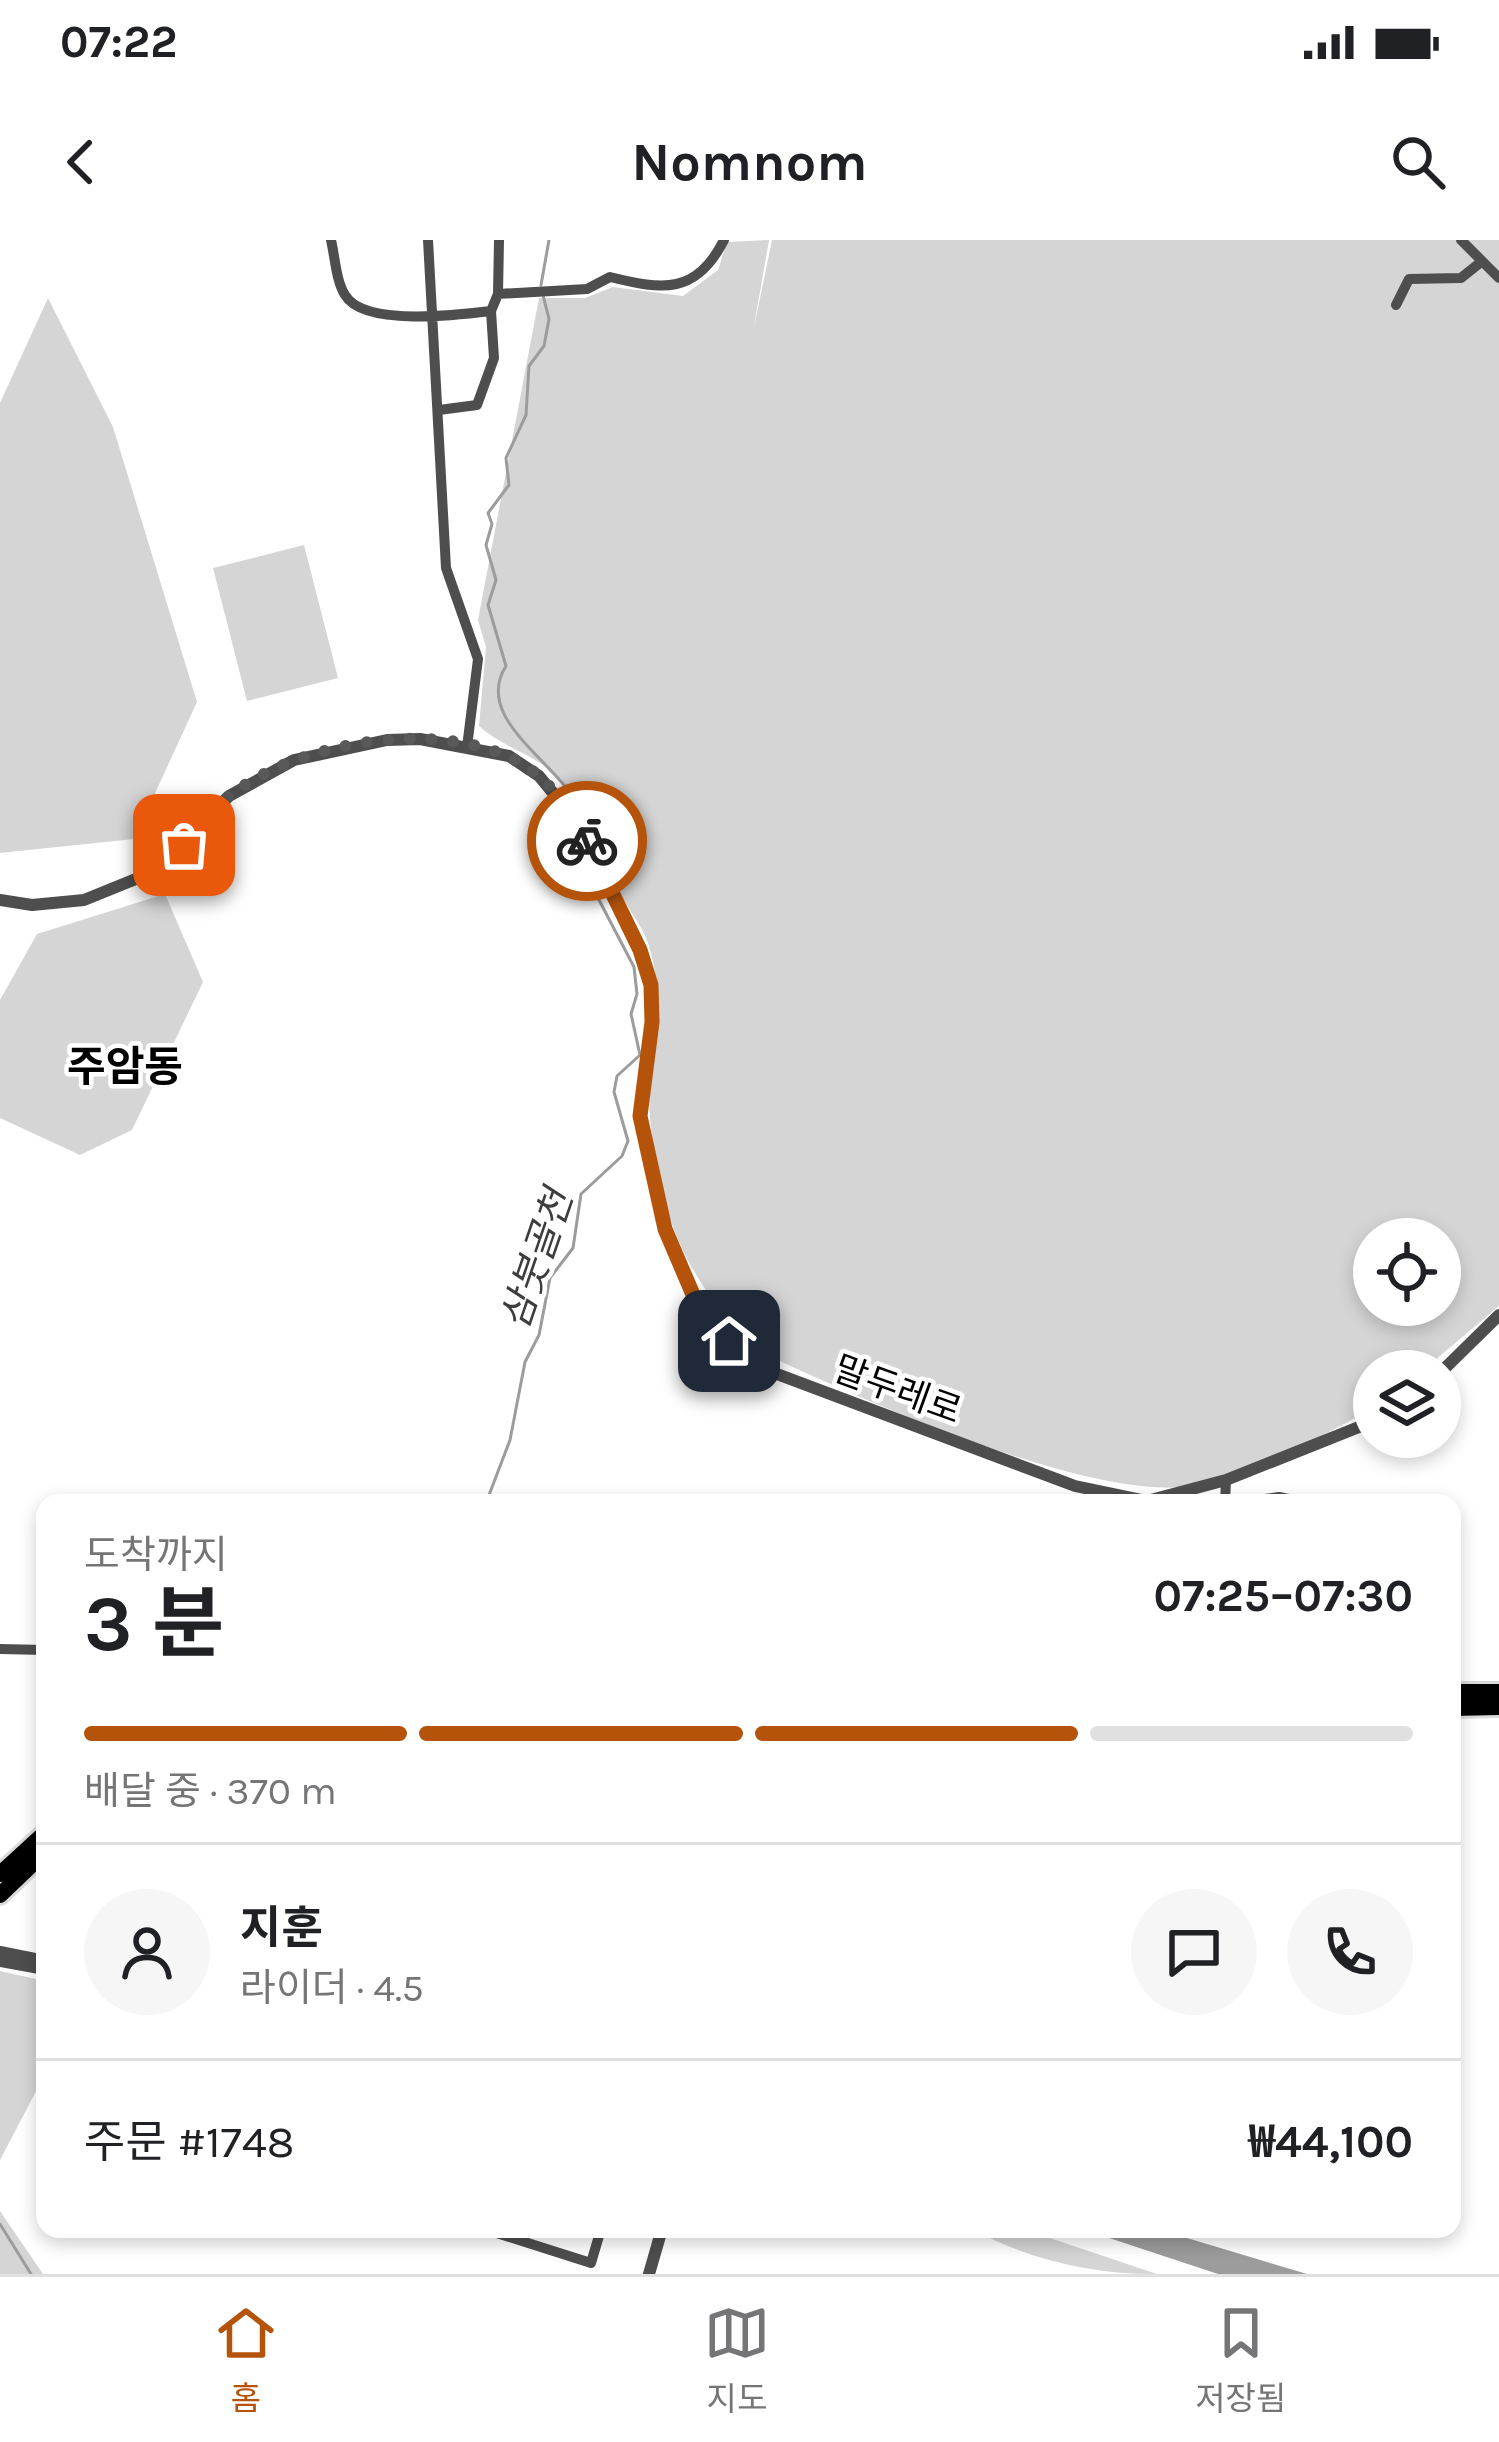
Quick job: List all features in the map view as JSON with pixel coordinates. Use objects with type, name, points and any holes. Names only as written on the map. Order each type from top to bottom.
[{"type":"highway","points":[[1461,1692],[1499,1692]]},
{"type":"highway","points":[[1461,1708],[1499,1707]]},
{"type":"highway","points":[[0,1874],[36,1841]]},
{"type":"highway","points":[[0,1895],[36,1861]]},
{"type":"street","points":[[331,240],[343,294],[362,310],[432,317],[491,311]]},
{"type":"street","points":[[428,240],[446,568],[478,659],[467,747]]},
{"type":"street","points":[[440,410],[477,404],[494,358],[491,311],[497,294],[499,240]]},
{"type":"street","points":[[497,294],[552,287],[587,289],[610,278],[658,289],[677,286],[712,265],[724,240]]},
{"type":"street","points":[[1461,240],[1499,278]]},
{"type":"street","points":[[1396,305],[1409,279],[1461,278],[1480,262]]},
{"type":"street","name":"말두레로","points":[[0,900],[32,905],[84,900],[153,872],[229,796],[294,760],[387,740],[509,756],[553,790],[577,822],[640,950],[651,985],[652,1022],[642,1132],[676,1265],[707,1316],[753,1365],[781,1378],[1093,1494]]},
{"type":"street","points":[[1461,1353],[1499,1316]]},
{"type":"street","name":"말두레로","points":[[1173,1494],[1226,1480],[1353,1429]]},
{"type":"street","points":[[1226,1480],[1228,1494]]},
{"type":"street","points":[[0,1649],[36,1650]]},
{"type":"street","points":[[0,1952],[36,1962]]},
{"type":"street","points":[[0,1961],[36,1964]]},
{"type":"street","points":[[511,2238],[590,2264],[598,2238]]},
{"type":"street","points":[[649,2274],[659,2238]]},
{"type":"shaded area","points":[[769,240],[753,332],[772,240],[1499,240],[1499,1306],[1447,1350],[1353,1350],[1353,1418],[1312,1440],[1197,1485],[1155,1487],[1046,1466],[926,1424],[778,1360],[724,1313],[686,1255],[672,1224],[654,1155],[650,1118],[657,994],[649,944],[617,888],[587,819],[563,782],[479,726],[486,647],[478,620],[539,298],[585,298],[613,287],[683,296],[718,270],[727,242]]},
{"type":"shaded area","points":[[48,298],[113,427],[197,702],[134,839],[0,853],[0,403]]},
{"type":"shaded area","points":[[304,545],[338,678],[247,701],[213,568]]},
{"type":"shaded area","points":[[165,894],[203,982],[132,1130],[80,1155],[0,1118],[0,1000],[37,934]]},
{"type":"shaded area","points":[[0,1971],[36,1979],[36,2091],[0,2160]]},
{"type":"shaded area","points":[[0,2211],[43,2274],[0,2274]]},
{"type":"shaded area","points":[[991,2238],[1050,2238],[1157,2274],[1061,2263]]},
{"type":"shaded area","points":[[1109,2238],[1187,2238],[1307,2274],[1218,2274]]},
{"type":"waterway","name":"삼붓골천","points":[[541,285],[549,240]]},
{"type":"waterway","name":"삼붓골천","points":[[543,295],[549,319],[544,346],[529,366],[526,415],[506,458],[509,485],[488,513],[492,524],[486,545],[496,580],[488,605],[506,666],[499,685],[508,721],[577,804]]},
{"type":"waterway","name":"삼붓골천","points":[[489,1494],[510,1440],[525,1362],[539,1335],[550,1278],[573,1248],[581,1194],[622,1156],[628,1141],[614,1092],[617,1076],[640,1055],[631,1014],[637,994],[634,967],[574,852]]},
{"type":"waterway","points":[[0,2224],[31,2274]]},
{"type":"way so far","points":[[184,845],[229,796],[273,770],[294,760],[387,740],[420,740],[509,756],[553,790],[587,841]]},
{"type":"district","name":"주암동","points":[[125,1066]]},
{"type":"route","points":[[587,841],[640,950],[651,985],[652,1022],[640,1116],[665,1229],[676,1265],[697,1304],[729,1341]]}]
